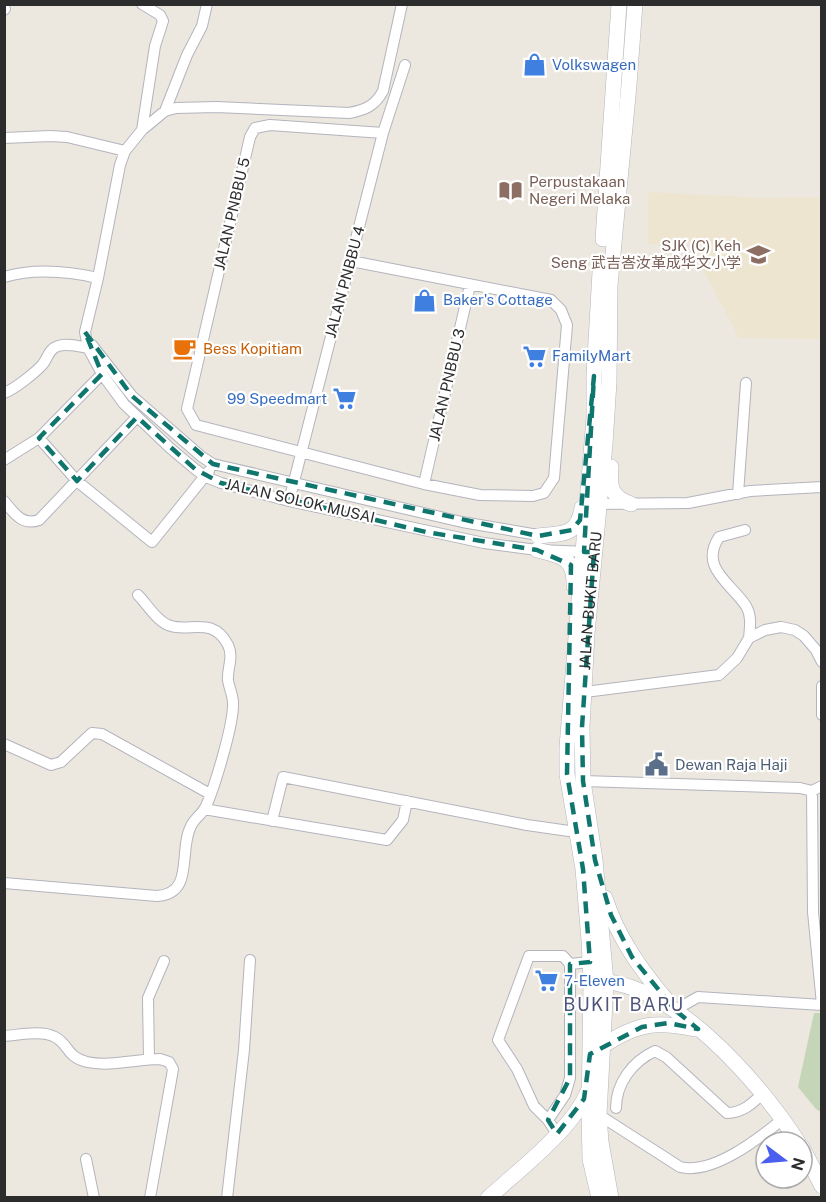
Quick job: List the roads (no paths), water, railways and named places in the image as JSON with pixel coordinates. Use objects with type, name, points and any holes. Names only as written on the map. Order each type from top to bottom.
[{"type":"main road","name":"JALAN BUKIT BARU","points":[[594,504],[594,376],[620,4]]},
{"type":"main road","name":"JALAN BUKIT BARU","points":[[599,1197],[590,1160],[589,1086],[599,981],[590,962],[583,869],[582,727],[590,545],[594,504],[605,444],[610,276],[635,4]]},
{"type":"main road","points":[[609,353],[614,383],[610,480],[619,500],[631,504]]},
{"type":"main road","points":[[537,543],[572,530],[580,520],[594,376]]},
{"type":"main road","points":[[537,543],[566,559],[574,572],[569,650],[570,708]]},
{"type":"main road","name":"JALAN BUKIT BARU","points":[[590,545],[579,589],[567,774],[583,829],[595,860],[599,981],[604,1045],[599,1115],[603,1160],[611,1197]]},
{"type":"main road","points":[[595,860],[610,915],[644,974],[675,1010],[729,1057],[790,1130]]},
{"type":"main road","points":[[599,981],[640,991],[675,1010]]},
{"type":"main road","points":[[604,1045],[629,1031],[656,1024],[668,1023],[698,1029]]},
{"type":"main road","points":[[488,1197],[557,1134],[584,1100],[589,1086]]},
{"type":"main road","points":[[814,1170],[822,1186]]},
{"type":"street","points":[[142,4],[160,15],[163,21],[151,63],[142,130]]},
{"type":"street","points":[[165,111],[187,55],[202,26],[207,4]]},
{"type":"street","points":[[165,111],[176,108],[205,107],[349,113],[370,107],[383,91],[402,4]]},
{"type":"street","name":"JALAN PNBBU 4","points":[[289,501],[383,133],[405,65]]},
{"type":"street","name":"JALAN SOLOK MUSAI","points":[[165,111],[142,130],[125,151],[116,182],[98,278],[85,332],[88,348],[102,374],[136,417],[206,477],[221,483],[289,501],[484,543],[590,545]]},
{"type":"street","name":"JALAN PNBBU 5","points":[[300,454],[196,425],[187,409],[250,137],[255,128],[270,125],[383,133]]},
{"type":"street","points":[[4,138],[67,137],[125,151]]},
{"type":"street","points":[[300,454],[480,495],[533,496],[544,493],[554,478],[567,325],[561,310],[551,300],[351,261]]},
{"type":"street","points":[[4,277],[24,271],[34,271],[79,273],[98,278]]},
{"type":"street","name":"JALAN PNBBU 3","points":[[424,484],[470,285]]},
{"type":"street","name":"JALAN SOLOK MUSAI","points":[[85,332],[111,371],[132,396],[213,464],[462,522],[537,543]]},
{"type":"street","points":[[4,393],[15,389],[24,378],[40,367],[51,350],[56,347],[64,345],[88,348]]},
{"type":"street","points":[[4,460],[39,438],[102,374]]},
{"type":"street","points":[[738,494],[746,383]]},
{"type":"street","points":[[4,501],[18,518],[32,522],[39,520],[136,417]]},
{"type":"street","points":[[39,438],[77,481],[152,542],[206,477],[213,464]]},
{"type":"street","points":[[594,504],[688,503],[750,491],[822,487]]},
{"type":"street","points":[[585,692],[719,675],[737,658],[749,638],[751,622],[746,607],[715,568],[712,557],[714,544],[718,537],[745,531]]},
{"type":"street","points":[[4,883],[168,895],[176,891],[180,884],[187,837],[210,794],[222,758],[233,711],[228,681],[231,657],[229,647],[217,632],[206,627],[178,627],[165,624],[138,595]]},
{"type":"street","points":[[749,638],[765,630],[781,627],[795,630],[816,650],[822,662]]},
{"type":"street","points":[[822,686],[822,715]]},
{"type":"street","points":[[4,744],[51,765],[61,762],[92,733],[102,734],[210,794]]},
{"type":"street","points":[[272,821],[283,777],[527,825],[583,829]]},
{"type":"street","points":[[584,781],[817,789],[813,912],[822,1004],[698,997],[675,1010]]},
{"type":"street","points":[[204,809],[387,840],[403,820],[407,801]]},
{"type":"street","points":[[548,1120],[565,1095],[570,1078],[570,964],[563,956],[529,956],[498,1040],[517,1069],[534,1106],[548,1120],[557,1134]]},
{"type":"street","points":[[227,1197],[244,1050],[250,960]]},
{"type":"street","points":[[149,1059],[148,998],[164,961]]},
{"type":"street","points":[[570,964],[590,962]]},
{"type":"street","points":[[4,1036],[46,1034],[57,1038],[69,1054],[77,1059],[101,1064],[149,1059],[166,1060],[173,1069],[150,1197]]},
{"type":"street","points":[[616,1108],[619,1086],[642,1057],[655,1051],[666,1057],[727,1113],[734,1113],[750,1106],[762,1094]]},
{"type":"street","points":[[599,1115],[680,1167],[689,1169],[702,1167],[735,1154],[783,1119]]},
{"type":"street","points":[[86,1159],[94,1197]]},
{"type":"place","name":"Volkswagen","points":[[534,65]]},
{"type":"place","name":"Perpustakaan Negeri Melaka","points":[[511,191]]},
{"type":"place","name":"SJK (C) Keh Seng 武吉峇汝革成华文小学","points":[[759,255]]},
{"type":"place","name":"Baker's Cottage","points":[[425,300]]},
{"type":"place","name":"Bess Kopitiam","points":[[185,349]]},
{"type":"place","name":"FamilyMart","points":[[534,356]]},
{"type":"place","name":"99 Speedmart","points":[[345,399]]},
{"type":"place","name":"Dewan Raja Haji","points":[[657,765]]},
{"type":"place","name":"7-Eleven","points":[[546,981]]},
{"type":"district","name":"BUKIT BARU","points":[[624,1005]]}]
